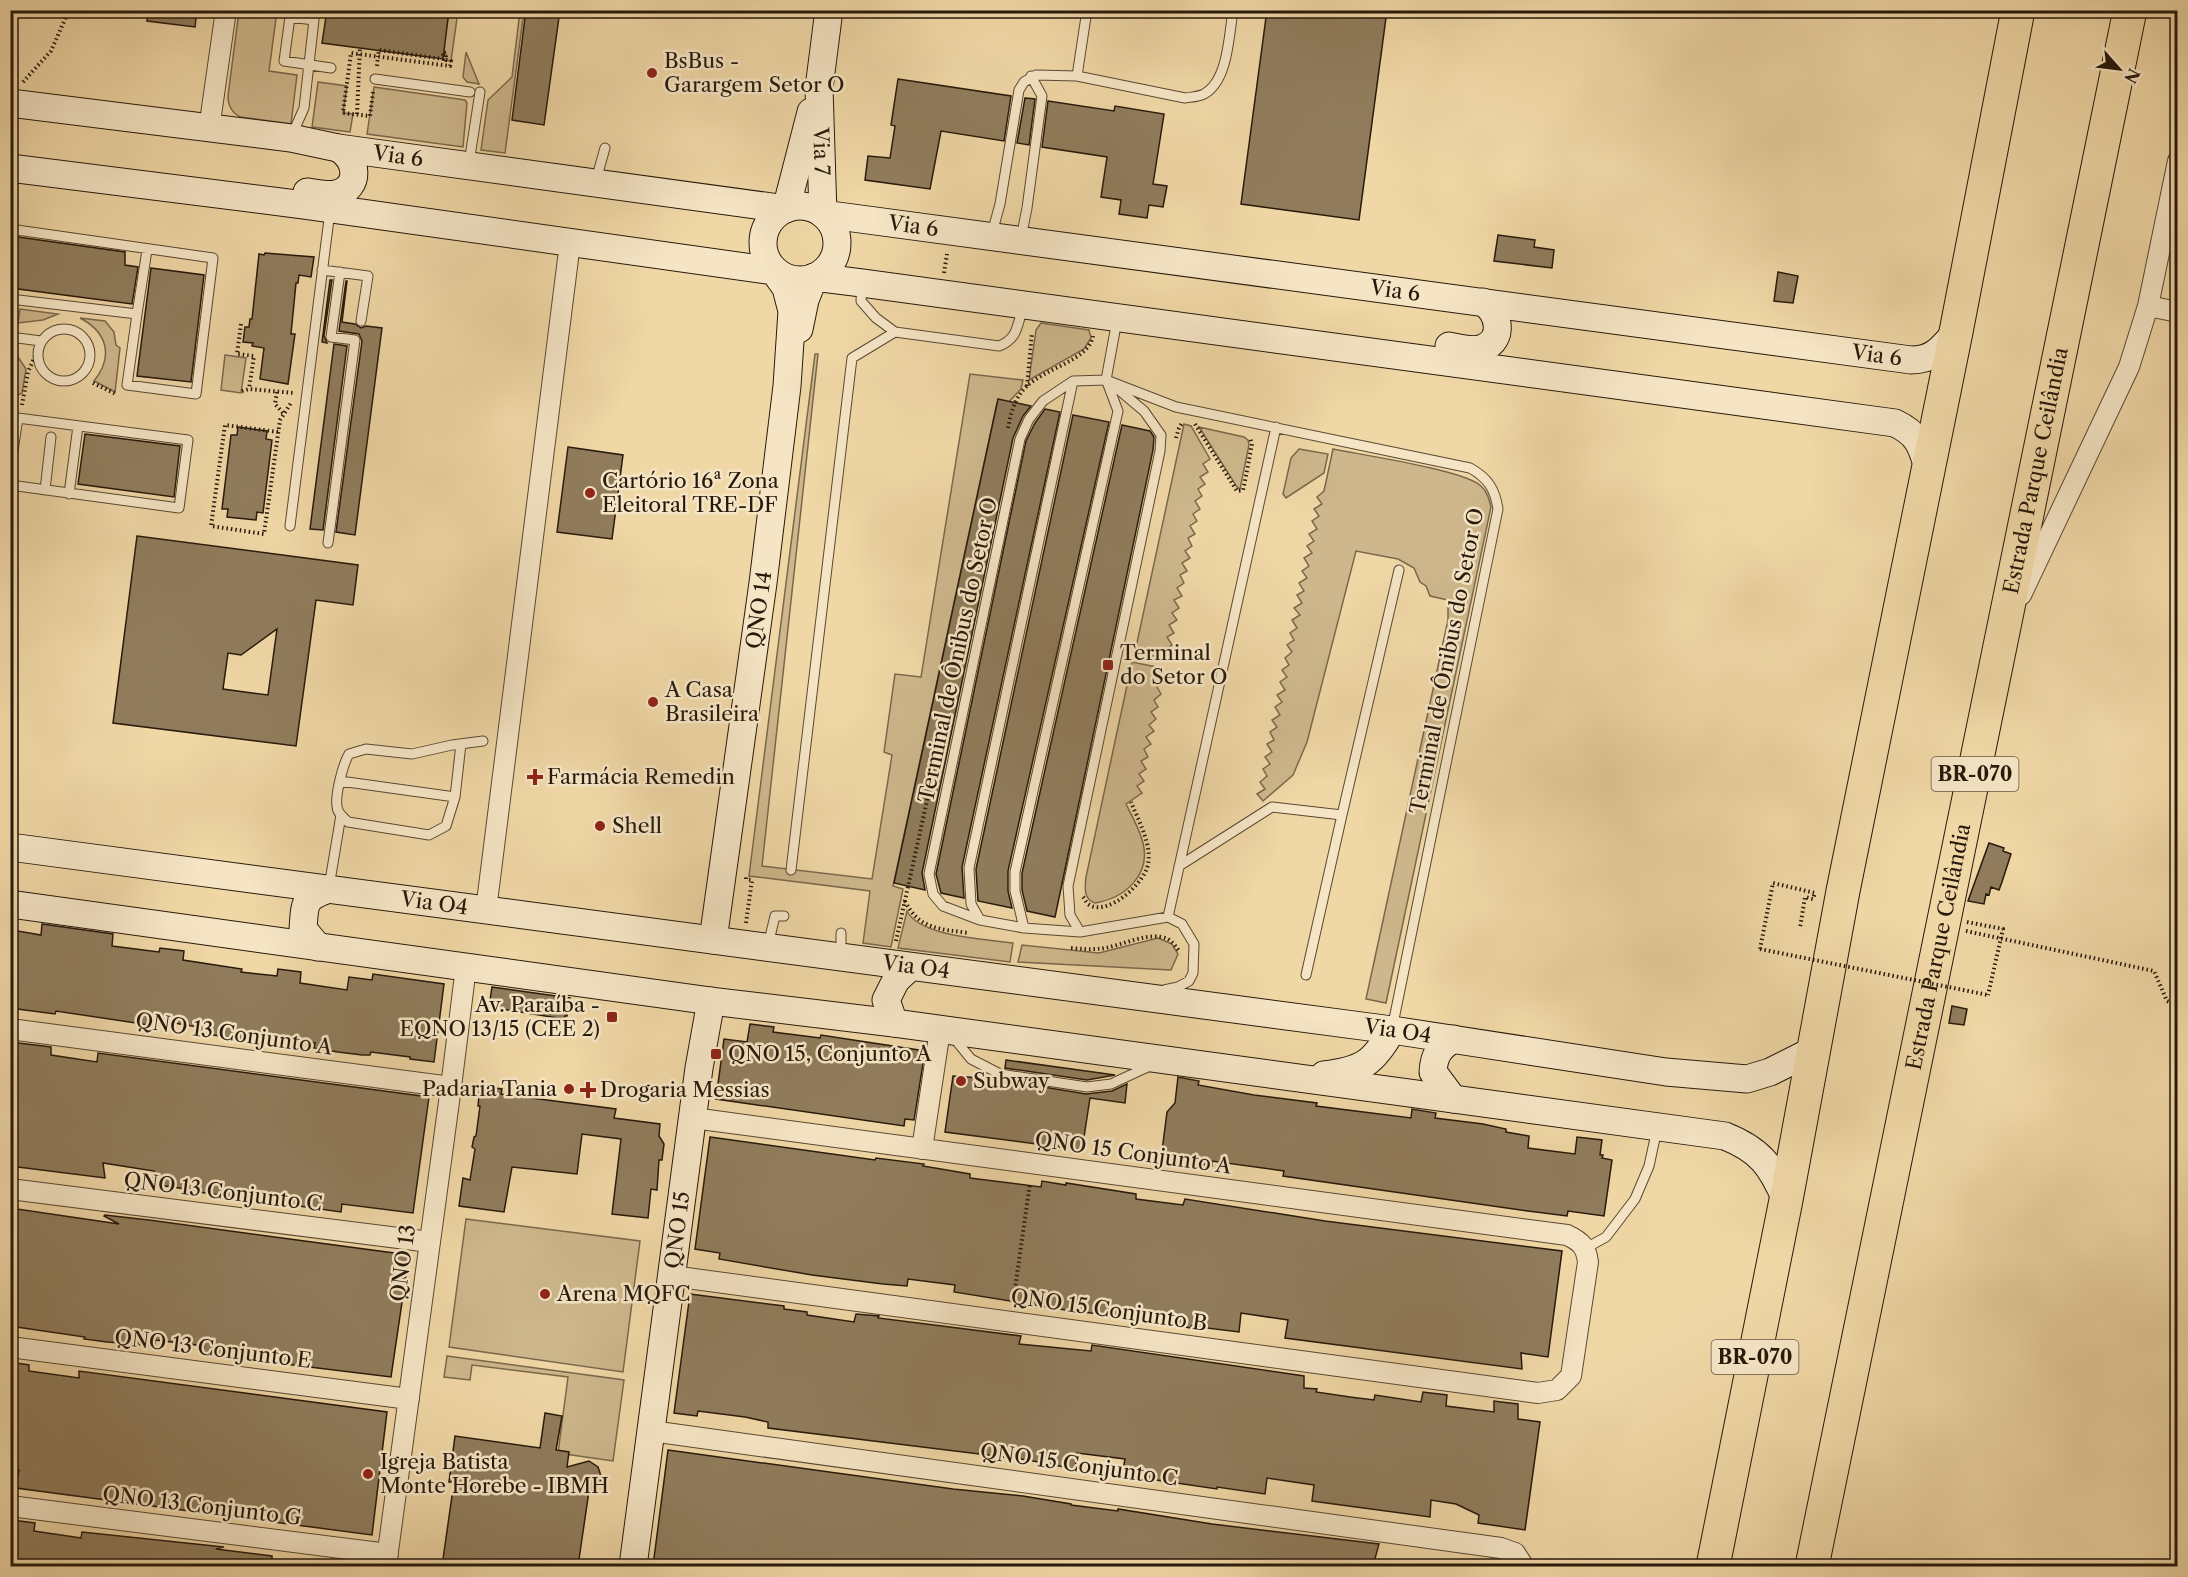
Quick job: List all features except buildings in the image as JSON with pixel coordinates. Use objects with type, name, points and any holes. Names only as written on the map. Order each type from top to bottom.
[{"type":"highway","name":"BR-070","points":[[1713,1566],[2018,10]]},
{"type":"highway","name":"Estrada Parque Ceilândia","points":[[1812,1566],[2130,10]]},
{"type":"main road","name":"Via 7","points":[[786,209],[819,88],[829,10]]},
{"type":"main road","name":"Via 7","points":[[819,88],[823,214]]},
{"type":"main road","name":"Via 6","points":[[14,95],[208,129],[291,138],[338,148],[786,209]]},
{"type":"main road","points":[[118,183],[192,175],[331,195],[345,190],[353,179],[353,164],[345,152],[338,148]]},
{"type":"main road","points":[[10,168],[330,209],[774,271],[786,278],[800,280],[814,277],[862,283],[1895,423],[1914,434],[1928,468]]},
{"type":"main road","points":[[774,271],[763,250],[763,236],[770,220],[786,209],[805,207],[823,214],[836,235],[836,248],[832,260],[825,270],[814,277]]},
{"type":"main road","name":"Via 6","points":[[823,214],[1911,360],[1931,357],[1956,332]]},
{"type":"main road","name":"QNO 14","points":[[713,940],[761,595],[787,386],[792,311],[786,288],[774,271]]},
{"type":"main road","name":"QNO 14","points":[[787,386],[805,300],[814,277]]},
{"type":"main road","points":[[1260,336],[1328,331],[1476,350],[1489,345],[1497,333],[1498,326],[1494,312],[1483,302]]},
{"type":"main road","name":"Via O4","points":[[10,847],[713,940],[841,945],[910,966],[1392,1030],[1666,1072],[1747,1079],[1770,1072],[1814,1050]]},
{"type":"main road","points":[[318,947],[303,929],[305,905],[312,895],[329,889]]},
{"type":"main road","points":[[10,904],[711,1001],[894,1023],[1725,1136],[1745,1144],[1762,1159],[1774,1173],[1786,1200]]},
{"type":"main road","points":[[894,1023],[886,1000],[896,980],[910,966]]},
{"type":"main road","name":"QNO 15","points":[[633,1566],[699,1068],[711,1001]]},
{"type":"main road","points":[[1302,1078],[1345,1072],[1366,1064],[1381,1050],[1392,1030]]},
{"type":"main road","points":[[1453,1039],[1442,1046],[1434,1059],[1433,1072],[1453,1099]]},
{"type":"street","points":[[208,129],[226,10]]},
{"type":"street","points":[[2004,630],[2129,368],[2148,306],[2178,161]]},
{"type":"street","points":[[486,910],[570,243]]},
{"type":"street","points":[[2148,306],[2178,312]]},
{"type":"street","name":"QNO 13","points":[[387,1560],[466,967]]},
{"type":"street","name":"QNO 13 Conjunto A","points":[[10,1029],[451,1087]]},
{"type":"street","points":[[922,1149],[944,1031]]},
{"type":"street","name":"QNO 15 Conjunto A","points":[[693,1118],[1567,1235],[1580,1241],[1586,1248]]},
{"type":"street","name":"QNO 13 Conjunto C","points":[[10,1189],[430,1242]]},
{"type":"street","name":"QNO 15 Conjunto B","points":[[672,1276],[1539,1393],[1557,1390],[1571,1376],[1588,1262],[1586,1248]]},
{"type":"street","name":"QNO 13 Conjunto E","points":[[10,1347],[409,1399]]},
{"type":"street","name":"QNO 15 Conjunto C","points":[[651,1431],[1501,1548],[1515,1552],[1522,1566]]},
{"type":"street","name":"QNO 13 Conjunto G","points":[[10,1506],[387,1560]]},
{"type":"lane","points":[[1077,76],[1087,10]]},
{"type":"lane","points":[[991,236],[1000,204],[1019,90],[1031,76],[1077,76],[1185,98],[1202,96],[1212,89],[1222,74],[1233,10]]},
{"type":"lane","points":[[291,138],[304,108],[309,65],[314,20],[291,17],[284,61],[309,65],[331,68]]},
{"type":"lane","points":[[1020,240],[1027,208],[1042,96],[1031,76]]},
{"type":"lane","points":[[375,79],[475,92],[469,165]]},
{"type":"lane","points":[[596,183],[605,148]]},
{"type":"lane","points":[[290,526],[330,209]]},
{"type":"lane","points":[[10,229],[213,258],[196,394],[127,385],[147,250]]},
{"type":"lane","points":[[322,270],[368,276],[361,321]]},
{"type":"lane","points":[[328,543],[355,340],[331,337],[340,272]]},
{"type":"lane","points":[[862,283],[861,301],[876,318],[895,332],[999,346],[1010,342],[1016,331],[1023,305]]},
{"type":"lane","points":[[10,300],[137,314]]},
{"type":"lane","points":[[1024,928],[1015,891],[1015,872],[1118,411],[1106,380],[1117,318]]},
{"type":"lane","points":[[10,337],[41,341],[51,332],[65,328],[80,333],[89,346],[90,361],[83,375],[69,381],[54,380],[42,370],[37,357],[41,341]]},
{"type":"lane","points":[[791,870],[852,358],[895,332]]},
{"type":"lane","points":[[1080,932],[1070,915],[1068,886],[1160,451],[1161,435],[1144,411],[1106,380]]},
{"type":"lane","name":"Terminal de Ônibus do Setor O","points":[[1168,917],[1080,932],[1024,928],[980,920],[943,906],[933,894],[929,874],[1020,439],[1029,419],[1043,401],[1073,381],[1106,380],[1176,407],[1470,468],[1491,484],[1498,509],[1392,1030]]},
{"type":"lane","points":[[980,920],[971,904],[969,868],[1073,381]]},
{"type":"lane","points":[[10,471],[14,417],[188,440],[179,508],[10,485]]},
{"type":"lane","points":[[69,494],[78,426]]},
{"type":"lane","points":[[1128,995],[1178,987],[1189,981],[1192,974],[1194,944],[1182,924],[1168,917],[1276,427]]},
{"type":"lane","points":[[45,490],[51,437]]},
{"type":"lane","points":[[1306,975],[1399,570]]},
{"type":"lane","points":[[461,744],[455,797],[446,826],[429,835],[348,822],[336,807],[343,764],[349,754],[366,749],[412,754],[461,744],[483,741]]},
{"type":"lane","points":[[340,781],[455,797]]},
{"type":"lane","points":[[1179,866],[1272,807],[1342,816]]},
{"type":"lane","points":[[329,889],[341,815]]},
{"type":"lane","points":[[769,941],[775,916],[784,915]]},
{"type":"lane","points":[[944,1031],[971,1059],[1000,1074],[1087,1087],[1111,1084],[1163,1060]]},
{"type":"lane","points":[[1586,1248],[1606,1237],[1635,1199],[1649,1166],[1658,1127]]},
{"type":"path","points":[[14,95],[51,51],[69,10]]},
{"type":"path","points":[[357,114],[360,47]]},
{"type":"path","points":[[379,50],[443,58],[443,52],[447,53],[446,60],[451,61],[450,66],[378,56],[379,50]]},
{"type":"path","points":[[241,324],[237,354],[254,356],[249,389]]},
{"type":"path","points":[[10,404],[22,406],[28,372],[36,353]]},
{"type":"path","points":[[93,383],[118,395]]},
{"type":"path","points":[[242,391],[249,389],[294,393],[291,403],[283,413],[278,432],[264,534],[211,526],[225,425],[278,432]]},
{"type":"path","points":[[277,392],[275,404],[283,413]]},
{"type":"path","points":[[1176,439],[1180,424],[1184,422],[1205,426]]},
{"type":"path","points":[[1195,424],[1235,489],[1240,492],[1244,486],[1252,444],[1251,438],[1245,434]]},
{"type":"path","points":[[1082,887],[1083,897],[1088,904],[1099,907],[1129,895],[1140,881],[1148,866],[1149,854],[1147,842],[1131,802]]},
{"type":"path","points":[[748,867],[746,879],[752,880],[745,932],[769,941]]},
{"type":"path","points":[[1800,928],[1805,897],[1813,899],[1815,893],[1773,883],[1760,949],[1988,995],[2003,929],[1963,921]]},
{"type":"path","points":[[1961,930],[2154,971],[2167,1001],[2178,1006]]},
{"type":"path","points":[[1010,1321],[1033,1164]]},
{"type":"shaded area","points":[[239,11],[277,11],[269,71],[297,75],[291,124],[241,117],[235,114],[230,106],[228,96]]},
{"type":"shaded area","points":[[449,11],[458,11],[451,61],[446,60],[446,53],[443,52]]},
{"type":"shaded area","points":[[520,11],[524,11],[505,153],[481,150],[488,100],[512,77]]},
{"type":"shaded area","points":[[466,52],[479,84],[467,82],[463,77]]},
{"type":"shaded area","points":[[318,82],[347,86],[343,113],[353,114],[350,132],[312,127]]},
{"type":"shaded area","points":[[374,87],[465,100],[467,103],[463,147],[367,134]]},
{"type":"shaded area","points":[[20,309],[58,314],[43,320],[18,323]]},
{"type":"shaded area","points":[[80,318],[105,321],[114,332],[116,345],[120,348],[115,392],[94,381],[104,363],[105,345],[96,330]]},
{"type":"shaded area","points":[[1041,323],[1089,330],[1091,338],[1084,349],[1029,380],[1036,330]]},
{"type":"shaded area","points":[[11,351],[16,354],[26,369],[22,393],[11,399],[16,356],[11,354]]},
{"type":"shaded area","points":[[815,354],[818,354],[762,866],[872,879],[892,755],[884,752],[895,674],[921,677],[970,374],[1023,380],[1021,389],[1007,404],[997,403],[893,886],[903,889],[891,947],[863,943],[870,891],[749,876]]},
{"type":"shaded area","points":[[225,355],[246,358],[241,393],[221,390]]},
{"type":"shaded area","points":[[1184,424],[1191,426],[1210,459],[1203,464],[1208,472],[1200,477],[1205,484],[1198,489],[1202,496],[1195,501],[1200,509],[1193,514],[1197,521],[1190,526],[1195,534],[1188,538],[1192,546],[1185,551],[1190,558],[1182,563],[1187,571],[1180,575],[1184,583],[1177,588],[1182,596],[1174,600],[1179,608],[1172,613],[1177,620],[1169,625],[1174,633],[1167,637],[1172,645],[1165,649],[1166,653],[1158,657],[1135,652]]},
{"type":"shaded area","points":[[1199,427],[1244,437],[1248,440],[1240,489],[1237,487]]},
{"type":"shaded area","points":[[1299,449],[1328,454],[1324,473],[1286,498],[1283,494],[1291,458]]},
{"type":"shaded area","points":[[1333,449],[1455,474],[1481,486],[1489,498],[1491,507],[1386,1003],[1366,999],[1448,620],[1448,600],[1430,596],[1414,568],[1398,559],[1356,551],[1307,742],[1293,775],[1263,801],[1257,794],[1265,789],[1260,782],[1267,776],[1263,769],[1270,764],[1265,757],[1272,752],[1267,744],[1274,740],[1270,732],[1277,727],[1272,720],[1280,715],[1275,707],[1282,702],[1277,695],[1285,690],[1280,682],[1287,677],[1282,670],[1289,665],[1285,658],[1292,652],[1287,645],[1294,640],[1290,633],[1297,628],[1292,620],[1300,615],[1294,608],[1302,603],[1297,595],[1304,591],[1299,583],[1307,578],[1302,571],[1309,566],[1304,558],[1312,553],[1307,546],[1314,541],[1309,534],[1317,529],[1312,521],[1319,516],[1314,509],[1322,504],[1317,497],[1324,491]]},
{"type":"shaded area","points":[[1132,662],[1156,667],[1164,682],[1157,687],[1161,694],[1154,700],[1158,707],[1151,712],[1156,719],[1149,725],[1154,731],[1146,737],[1151,744],[1144,749],[1148,757],[1141,761],[1146,769],[1139,774],[1144,781],[1137,786],[1142,793],[1126,804],[1142,838],[1143,865],[1139,875],[1125,890],[1116,896],[1095,903],[1088,899],[1085,889],[1086,877]]},
{"type":"shaded area","points":[[907,911],[914,920],[939,931],[1013,943],[1010,962],[898,948]]},
{"type":"shaded area","points":[[1158,938],[1172,944],[1178,954],[1171,970],[1018,962],[1022,945],[1099,953]]},
{"type":"shaded area","name":"Arena MQFC","points":[[466,1219],[640,1241],[623,1372],[449,1347]]},
{"type":"shaded area","points":[[447,1356],[624,1380],[613,1461],[558,1453],[568,1377],[472,1365],[470,1380],[444,1377]]},
{"type":"place","name":"BsBus - Garargem Setor O","points":[[652,73]]},
{"type":"place","name":"Cartório 16ª Zona Eleitoral TRE-DF","points":[[590,493]]},
{"type":"place","name":"Terminal do Setor O","points":[[1108,665]]},
{"type":"place","name":"A Casa Brasileira","points":[[653,702]]},
{"type":"place","name":"Farmácia Remedin","points":[[535,777]]},
{"type":"place","name":"Shell","points":[[600,826]]},
{"type":"place","name":"Av. Paraíba - EQNO 13/15 (CEE 2)","points":[[612,1017]]},
{"type":"place","name":"QNO 15, Conjunto A","points":[[716,1054]]},
{"type":"place","name":"Subway","points":[[961,1081]]},
{"type":"place","name":"Padaria Tania","points":[[569,1089]]},
{"type":"place","name":"Drogaria Messias","points":[[588,1090]]},
{"type":"place","name":"Arena MQFC","points":[[545,1294]]},
{"type":"place","name":"Igreja Batista Monte Horebe - IBMH","points":[[368,1474]]}]
